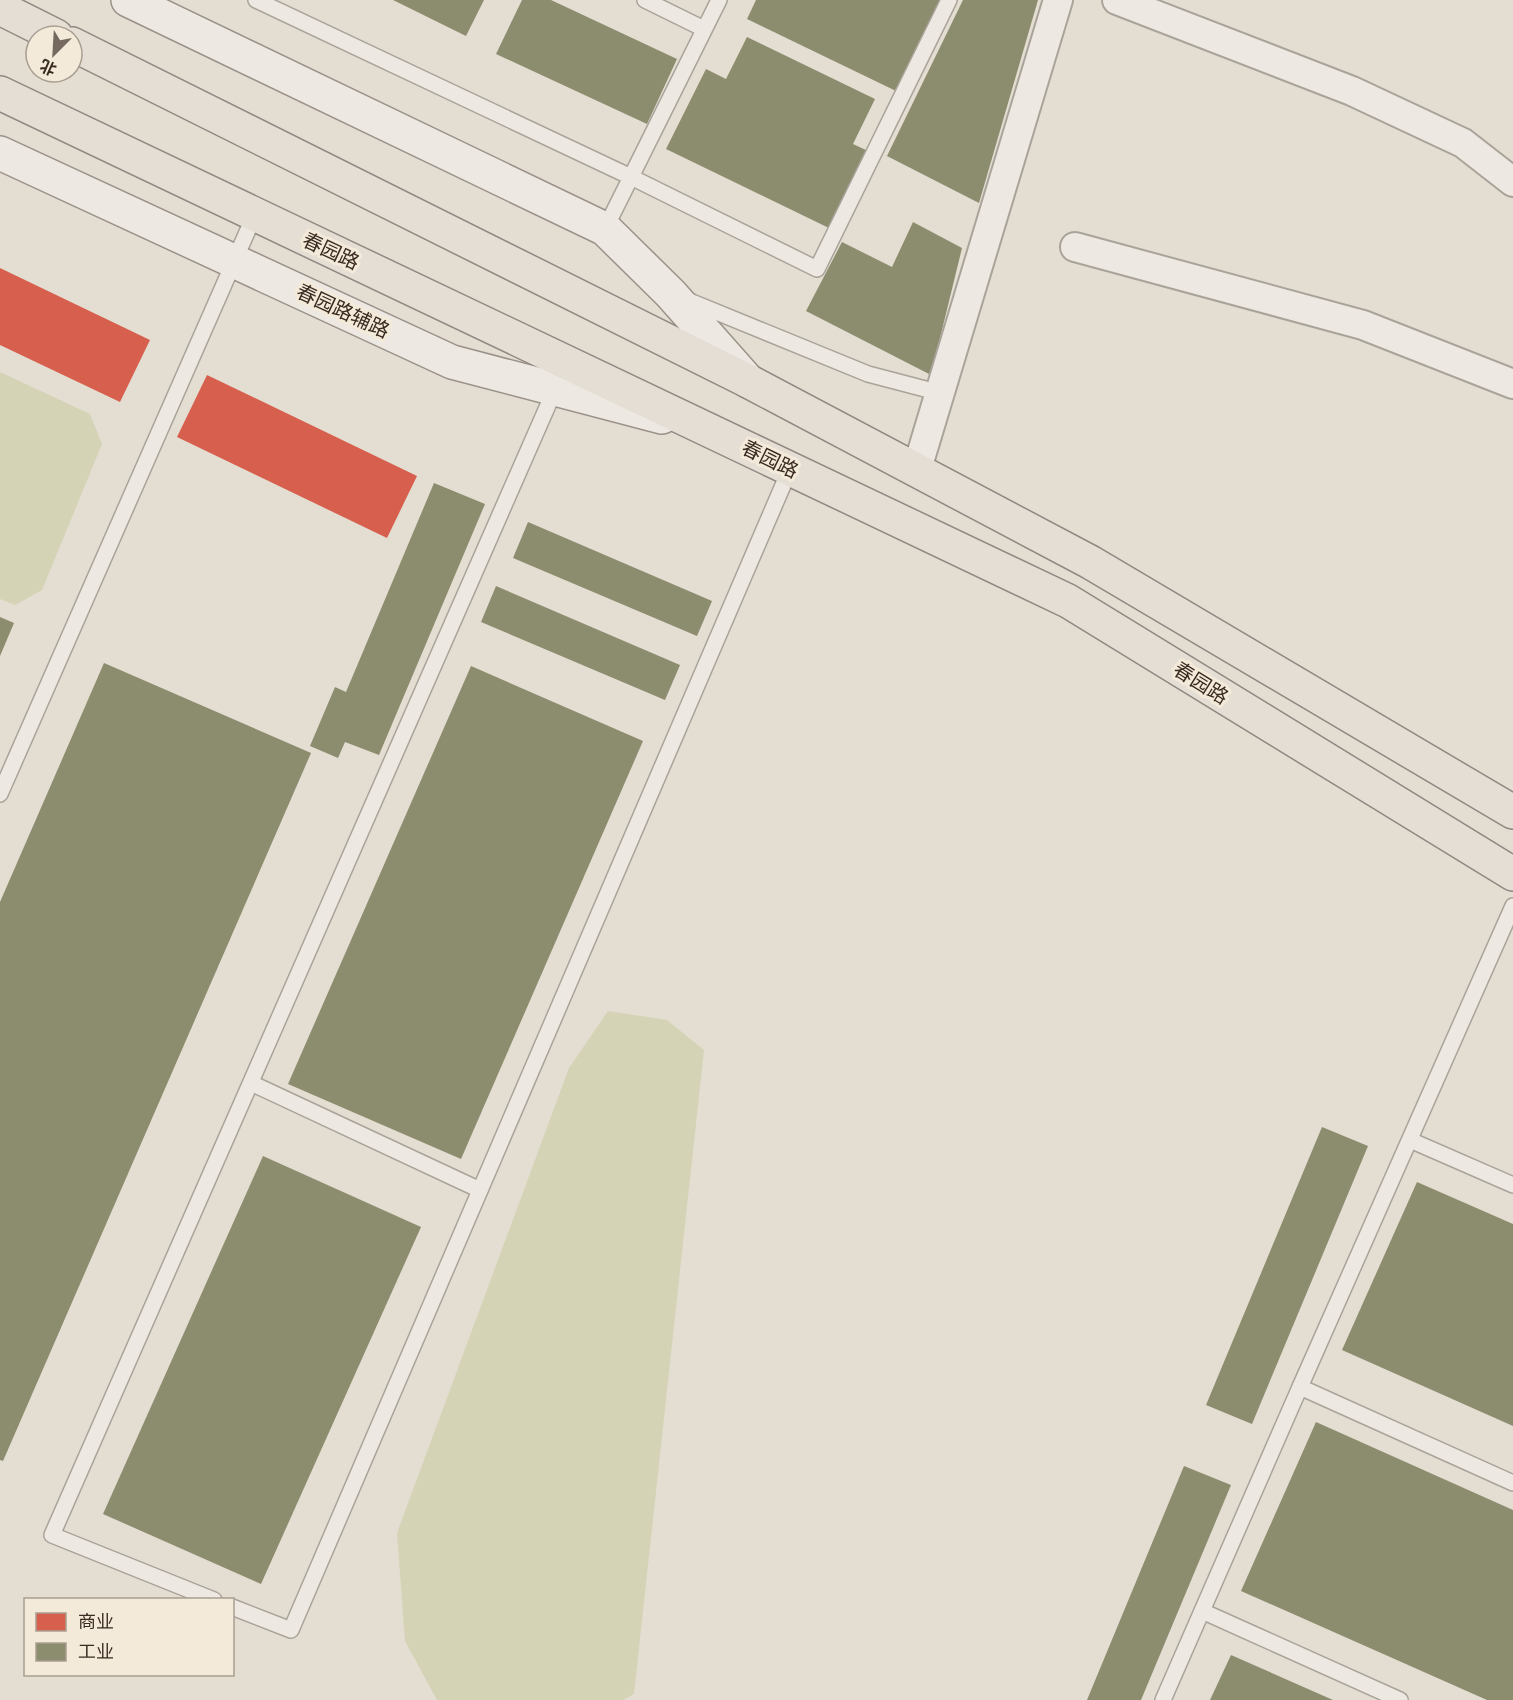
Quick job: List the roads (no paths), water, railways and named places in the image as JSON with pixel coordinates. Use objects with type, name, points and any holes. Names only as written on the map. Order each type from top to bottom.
[{"type":"main road","points":[[0,8],[32,24]]},
{"type":"main road","points":[[84,50],[748,381],[916,472],[1090,562],[1513,812]]},
{"type":"main road","name":"春园路","points":[[0,93],[255,214],[561,376],[701,427],[1068,601],[1513,874]]},
{"type":"street","points":[[128,0],[605,229],[670,294],[748,381]]},
{"type":"street","points":[[916,472],[944,386],[1058,0]]},
{"type":"street","points":[[1117,0],[1352,91],[1463,143],[1513,182]]},
{"type":"street","name":"春园路辅路","points":[[0,153],[452,362],[561,376]]},
{"type":"street","points":[[1075,247],[1363,325],[1513,384]]},
{"type":"lane","points":[[645,0],[704,29]]},
{"type":"lane","points":[[605,229],[719,0]]},
{"type":"lane","points":[[265,2],[631,177],[816,269],[950,0]]},
{"type":"lane","points":[[0,794],[255,214]]},
{"type":"lane","points":[[670,294],[868,374],[929,390],[944,386]]},
{"type":"lane","points":[[211,1598],[52,1535],[561,376]]},
{"type":"lane","points":[[234,1608],[291,1630],[790,469]]},
{"type":"lane","points":[[1163,1700],[1513,906]]},
{"type":"lane","points":[[251,1083],[480,1190]]},
{"type":"lane","points":[[1410,1140],[1513,1185]]},
{"type":"lane","points":[[1300,1387],[1513,1483]]},
{"type":"lane","points":[[1202,1611],[1400,1700]]}]
